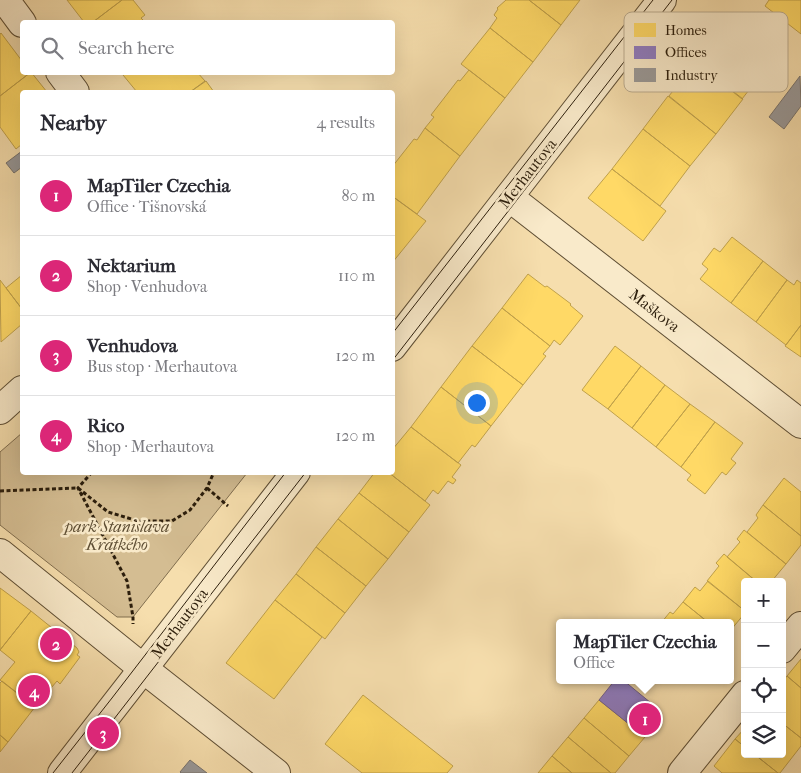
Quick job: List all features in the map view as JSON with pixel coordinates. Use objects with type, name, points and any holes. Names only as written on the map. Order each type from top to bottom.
[{"type":"street","points":[[5,0],[20,20]]},
{"type":"street","name":"Merhautova","points":[[653,12],[662,0]]},
{"type":"street","name":"Merhautova","points":[[395,343],[624,49]]},
{"type":"street","points":[[62,75],[74,90]]},
{"type":"street","name":"Maškova","points":[[509,196],[801,424]]},
{"type":"street","points":[[0,410],[20,392]]},
{"type":"street","name":"Merhautova","points":[[62,773],[294,475]]},
{"type":"street","points":[[0,552],[276,773]]},
{"type":"street","points":[[786,644],[801,626]]},
{"type":"street","points":[[682,773],[741,700]]},
{"type":"path","points":[[78,488],[89,475]]},
{"type":"path","points":[[0,491],[78,488],[108,512],[138,522],[172,521],[190,510],[207,488],[213,475]]},
{"type":"path","points":[[78,488],[127,581],[133,627]]},
{"type":"path","points":[[207,488],[228,506]]},
{"type":"green space","name":"park Stanislava Krátkého","points":[[20,435],[20,475],[245,475],[133,617],[117,617],[0,525],[0,452]]},
{"type":"building: Homes","points":[[67,0],[122,0],[96,20],[82,20]]},
{"type":"building: Homes","points":[[122,0],[133,0],[145,15],[141,18],[143,20],[96,20]]},
{"type":"building: Homes","points":[[506,0],[529,0],[561,25],[533,62],[490,28],[497,18],[494,15],[497,8]]},
{"type":"building: Homes","points":[[529,0],[580,0],[561,25]]},
{"type":"building: Homes","points":[[769,0],[801,0],[801,34],[788,24],[788,12],[773,12],[765,6]]},
{"type":"building: Homes","points":[[490,28],[533,62],[505,98],[461,64]]},
{"type":"building: Homes","points":[[0,34],[20,58],[20,75],[27,75],[0,96]]},
{"type":"building: Homes","points":[[469,70],[505,98],[460,156],[425,128],[434,117],[431,115],[458,80],[460,81]]},
{"type":"building: Homes","points":[[27,75],[33,75],[45,90],[20,90],[20,146],[16,149],[0,127],[0,96]]},
{"type":"building: Homes","points":[[123,75],[200,75],[205,81],[193,90],[135,90]]},
{"type":"building: Homes","points":[[206,81],[213,90],[193,90]]},
{"type":"building: Homes","points":[[672,92],[734,92],[743,99],[716,134],[669,96]]},
{"type":"building: Homes","points":[[733,92],[747,92],[742,99]]},
{"type":"building: Homes","points":[[668,96],[716,134],[690,166],[643,129]]},
{"type":"building: Homes","points":[[425,128],[460,156],[417,214],[395,198],[395,163],[414,139],[417,140]]},
{"type":"building: Homes","points":[[643,129],[690,166],[660,206],[612,169]]},
{"type":"building: Homes","points":[[612,169],[666,211],[643,241],[588,198]]},
{"type":"building: Homes","points":[[395,198],[426,221],[395,259]]},
{"type":"building: Homes","points":[[732,237],[763,261],[731,303],[700,279],[708,269],[702,264],[714,248],[720,252]]},
{"type":"building: Homes","points":[[763,261],[787,280],[756,322],[731,303]]},
{"type":"building: Homes","points":[[528,274],[571,304],[583,316],[560,345],[554,340],[550,346],[502,308]]},
{"type":"building: Homes","points":[[20,277],[20,306],[6,288]]},
{"type":"building: Homes","points":[[0,280],[20,306],[20,326],[1,342]]},
{"type":"building: Homes","points":[[787,280],[794,285],[797,280],[801,283],[801,325],[786,345],[756,322]]},
{"type":"building: Homes","points":[[502,308],[550,346],[543,354],[546,356],[523,385],[472,346]]},
{"type":"building: Homes","points":[[801,325],[801,357],[785,346]]},
{"type":"building: Homes","points":[[472,346],[523,385],[491,426],[441,387]]},
{"type":"building: Homes","points":[[615,346],[641,366],[608,409],[582,390]]},
{"type":"building: Homes","points":[[641,366],[665,385],[632,428],[608,409]]},
{"type":"building: Homes","points":[[665,385],[690,404],[656,447],[632,428]]},
{"type":"building: Homes","points":[[441,387],[491,426],[475,447],[472,445],[458,463],[411,427]]},
{"type":"building: Homes","points":[[690,404],[715,422],[681,467],[656,447]]},
{"type":"building: Homes","points":[[715,422],[743,443],[731,459],[736,463],[726,475],[722,472],[705,494],[687,480],[691,475],[681,467]]},
{"type":"building: Homes","points":[[411,427],[461,465],[452,477],[456,480],[453,484],[448,481],[438,494],[433,490],[425,501],[392,475],[395,475],[395,446]]},
{"type":"building: Homes","points":[[373,475],[392,475],[430,505],[409,532],[359,493]]},
{"type":"building: Homes","points":[[784,478],[801,492],[801,536],[763,505]]},
{"type":"building: Homes","points":[[359,493],[409,532],[388,559],[338,519]]},
{"type":"building: Homes","points":[[763,505],[801,536],[801,545],[786,564],[747,532],[758,518],[756,515]]},
{"type":"building: Homes","points":[[338,519],[388,559],[366,586],[316,547]]},
{"type":"building: Homes","points":[[744,530],[786,564],[774,578],[752,578],[727,557],[740,542],[737,539]]},
{"type":"building: Homes","points":[[316,547],[366,586],[345,613],[296,574]]},
{"type":"building: Homes","points":[[724,554],[752,578],[741,578],[741,608],[707,581],[719,566],[716,563]]},
{"type":"building: Homes","points":[[296,574],[345,613],[325,639],[275,600]]},
{"type":"building: Homes","points":[[708,581],[741,608],[741,618],[734,626],[734,619],[704,619],[683,602],[695,587],[700,591]]},
{"type":"building: Homes","points":[[0,588],[31,611],[0,650]]},
{"type":"building: Homes","points":[[275,600],[322,637],[274,699],[226,663]]},
{"type":"building: Homes","points":[[683,602],[704,619],[664,619],[670,612],[673,614]]},
{"type":"building: Homes","points":[[31,611],[77,648],[79,652],[77,655],[80,657],[60,684],[57,681],[35,707],[0,680],[15,662],[0,650]]},
{"type":"building: Homes","points":[[801,659],[801,688],[787,676]]},
{"type":"building: Homes","points":[[787,676],[801,688],[801,738],[786,726]]},
{"type":"building: Homes","points":[[2,681],[35,707],[8,742],[0,735],[0,683]]},
{"type":"building: Homes","points":[[363,695],[453,766],[447,773],[362,773],[325,744]]},
{"type":"building: Homes","points":[[599,700],[645,737],[629,756],[584,718]]},
{"type":"building: Homes","points":[[584,718],[629,756],[615,773],[611,773],[568,737]]},
{"type":"building: Homes","points":[[786,726],[801,738],[801,746],[780,773],[759,758],[786,758]]},
{"type":"building: Homes","points":[[741,732],[741,744],[735,739]]},
{"type":"building: Homes","points":[[0,735],[8,742],[0,752]]},
{"type":"building: Homes","points":[[568,737],[611,773],[572,773],[552,756]]},
{"type":"building: Homes","points":[[735,739],[741,744],[741,758],[759,758],[778,773],[722,773],[714,766]]},
{"type":"building: Homes","points":[[552,756],[572,773],[538,773]]},
{"type":"building: Offices","points":[[612,684],[628,684],[651,703],[648,707],[660,718],[645,737],[599,700]]},
{"type":"building: Industry","points":[[800,76],[801,106],[784,129],[769,117]]},
{"type":"building: Industry","points":[[20,152],[20,168],[14,173],[6,163]]},
{"type":"building: Industry","points":[[190,760],[207,773],[181,773]]},
{"type":"tram line","points":[[644,12],[653,0]]},
{"type":"tram line","points":[[663,12],[672,0]]},
{"type":"tram line","points":[[395,330],[624,37]]},
{"type":"tram line","points":[[395,357],[624,62]]},
{"type":"tram line","points":[[53,773],[284,475]]},
{"type":"tram line","points":[[72,773],[304,475]]},
{"type":"place","name":"Nektarium","points":[[56,644]]},
{"type":"place","name":"Rico","points":[[34,691]]},
{"type":"place","name":"MapTiler Czechia","points":[[645,719]]},
{"type":"place","name":"Venhudova","points":[[103,733]]}]
